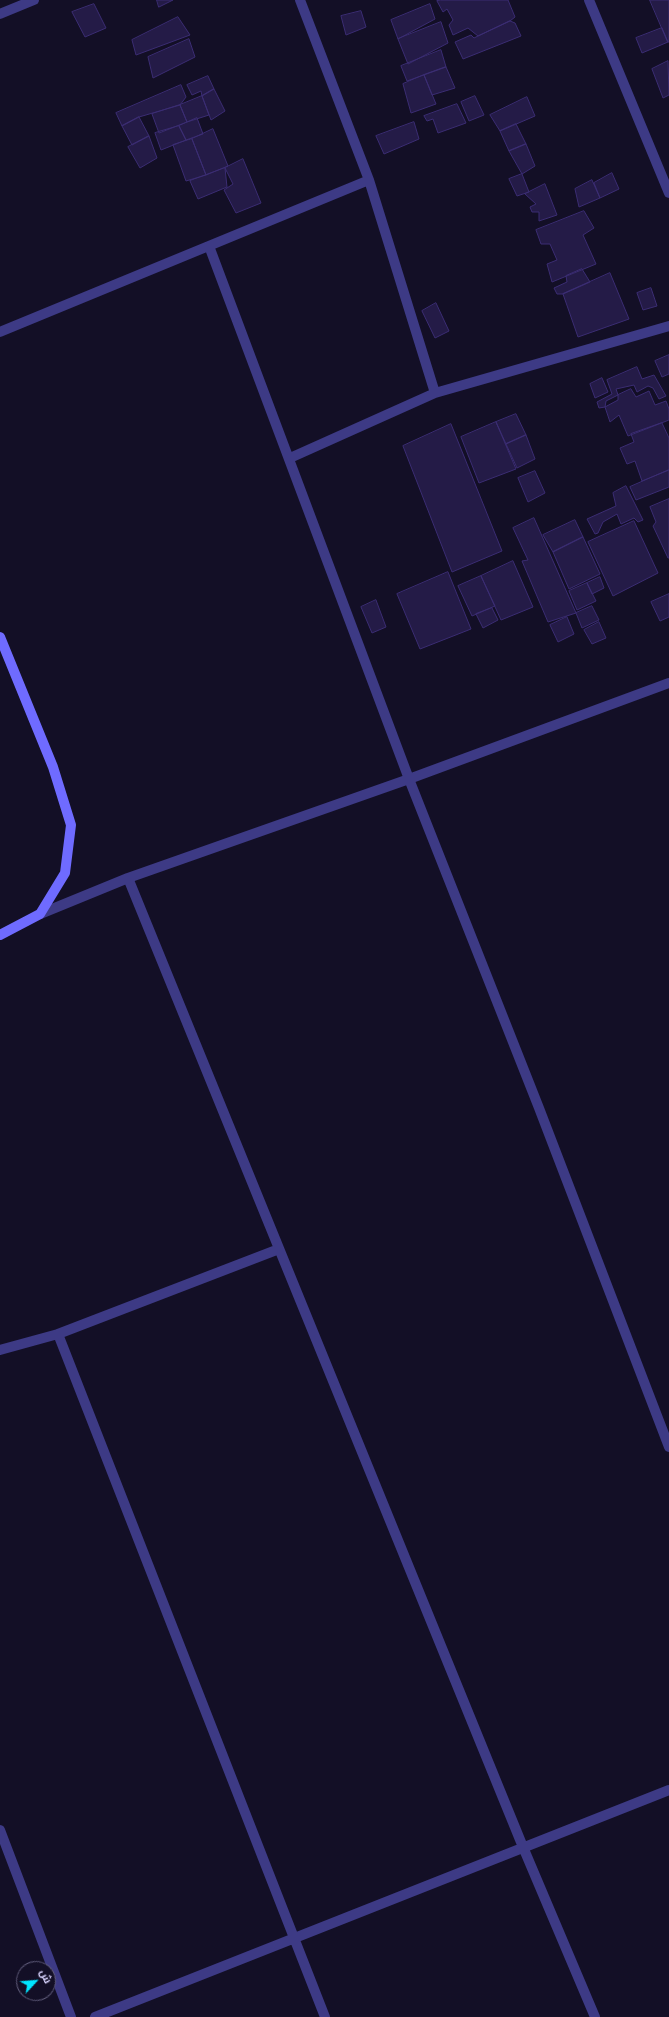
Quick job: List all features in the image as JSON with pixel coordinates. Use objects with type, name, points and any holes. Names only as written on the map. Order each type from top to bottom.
[{"type":"street","points":[[0,14],[34,0]]},
{"type":"street","points":[[300,0],[369,180],[435,393]]},
{"type":"street","points":[[589,0],[669,193]]},
{"type":"street","points":[[0,332],[369,180]]},
{"type":"street","points":[[209,246],[290,458],[409,779],[539,1108],[669,1447]]},
{"type":"street","points":[[290,458],[435,393],[669,326]]},
{"type":"street","points":[[0,637],[53,767],[71,825],[65,873],[40,914]]},
{"type":"street","points":[[0,935],[40,914],[128,878],[409,779],[669,682]]},
{"type":"street","points":[[128,878],[522,1847],[595,2017]]},
{"type":"street","points":[[0,1350],[58,1334],[279,1249]]},
{"type":"street","points":[[58,1334],[325,2017]]},
{"type":"street","points":[[95,2017],[669,1790]]},
{"type":"street","points":[[0,1830],[71,2017]]},
{"type":"building","points":[[157,0],[173,0],[159,7]]},
{"type":"building","points":[[508,0],[515,17],[510,21],[478,36],[468,28],[453,35],[449,25],[453,20],[447,9],[443,12],[437,1]]},
{"type":"building","points":[[650,0],[669,0],[669,42],[668,42]]},
{"type":"building","points":[[94,4],[106,28],[85,37],[72,12]]},
{"type":"building","points":[[430,4],[435,19],[398,39],[391,20]]},
{"type":"building","points":[[361,11],[366,27],[346,35],[341,16]]},
{"type":"building","points":[[178,17],[190,35],[136,55],[132,40]]},
{"type":"building","points":[[510,21],[515,23],[521,36],[463,59],[455,42],[471,35],[474,38]]},
{"type":"building","points":[[441,22],[448,43],[408,64],[398,39]]},
{"type":"building","points":[[662,28],[668,42],[642,53],[636,38]]},
{"type":"building","points":[[189,39],[195,57],[153,78],[148,57]]},
{"type":"building","points":[[441,50],[446,67],[407,81],[401,66]]},
{"type":"building","points":[[668,61],[669,95],[663,98],[652,69]]},
{"type":"building","points":[[446,67],[455,88],[432,95],[424,75]]},
{"type":"building","points":[[424,75],[436,104],[411,113],[403,84]]},
{"type":"building","points":[[208,76],[214,89],[202,96],[201,91],[192,95],[187,85]]},
{"type":"building","points":[[181,85],[186,97],[180,105],[139,117],[122,126],[116,113]]},
{"type":"building","points":[[214,89],[225,111],[211,120],[202,96]]},
{"type":"building","points":[[202,96],[209,115],[187,122],[180,105]]},
{"type":"building","points":[[475,96],[484,115],[469,121],[461,102]]},
{"type":"building","points":[[527,97],[535,116],[500,131],[490,115]]},
{"type":"building","points":[[457,104],[466,123],[438,133],[433,119],[427,121],[424,116]]},
{"type":"building","points":[[180,105],[187,122],[159,133],[152,114]]},
{"type":"building","points":[[139,117],[149,136],[132,145],[122,126]]},
{"type":"building","points":[[197,118],[203,134],[186,140],[179,126]]},
{"type":"building","points":[[414,122],[419,139],[384,154],[376,136]]},
{"type":"building","points":[[516,124],[526,144],[509,151],[500,131]]},
{"type":"building","points":[[179,126],[186,140],[161,150],[155,133]]},
{"type":"building","points":[[213,129],[228,166],[206,175],[192,139]]},
{"type":"building","points":[[149,136],[157,158],[140,168],[128,147]]},
{"type":"building","points":[[192,139],[206,175],[186,181],[173,145]]},
{"type":"building","points":[[526,144],[535,166],[522,174],[509,151]]},
{"type":"building","points":[[243,159],[261,203],[236,213],[224,190],[233,184],[225,168]]},
{"type":"building","points":[[225,168],[227,187],[198,199],[190,181]]},
{"type":"building","points":[[612,173],[619,189],[600,198],[594,183]]},
{"type":"building","points":[[522,174],[529,192],[517,196],[509,179]]},
{"type":"building","points":[[592,180],[600,198],[579,207],[575,189]]},
{"type":"building","points":[[545,184],[557,215],[539,221],[539,212],[532,212],[530,207],[536,204],[525,194]]},
{"type":"building","points":[[584,211],[594,228],[583,235],[596,264],[552,282],[547,264],[557,260],[550,244],[541,244],[536,230]]},
{"type":"building","points":[[582,269],[590,282],[563,294],[557,294],[554,288],[567,282],[566,276]]},
{"type":"building","points":[[610,273],[629,319],[578,337],[563,294]]},
{"type":"building","points":[[651,288],[657,306],[643,310],[637,293]]},
{"type":"building","points":[[436,303],[449,331],[435,338],[422,311]]},
{"type":"building","points":[[669,355],[669,374],[662,377],[655,361]]},
{"type":"building","points":[[637,367],[642,379],[654,375],[666,396],[659,399],[653,388],[648,386],[637,392],[634,385],[616,389],[618,395],[606,401],[605,407],[599,408],[597,402],[612,394],[607,380]]},
{"type":"building","points":[[602,378],[608,392],[595,398],[590,384]]},
{"type":"building","points":[[631,389],[636,397],[649,391],[655,405],[666,401],[669,409],[669,420],[628,436],[619,415],[610,422],[605,407],[618,400],[618,395]]},
{"type":"building","points":[[516,414],[526,435],[506,444],[496,422]]},
{"type":"building","points":[[496,422],[516,469],[479,483],[461,437]]},
{"type":"building","points":[[662,423],[669,438],[669,470],[642,481],[635,461],[627,464],[620,448],[634,442],[631,434]]},
{"type":"building","points":[[451,424],[502,551],[452,572],[403,446]]},
{"type":"building","points":[[526,435],[535,459],[517,468],[506,444]]},
{"type":"building","points":[[669,470],[669,487],[636,500],[630,487]]},
{"type":"building","points":[[535,471],[545,493],[528,502],[518,478]]},
{"type":"building","points":[[626,486],[643,520],[638,522],[634,518],[621,524],[617,514],[603,522],[598,533],[595,534],[587,519],[616,506],[613,493]]},
{"type":"building","points":[[669,499],[668,558],[653,526],[656,522],[650,507]]},
{"type":"building","points":[[534,518],[576,613],[548,622],[522,561],[528,560],[513,528]]},
{"type":"building","points":[[575,520],[583,537],[553,552],[543,535]]},
{"type":"building","points":[[634,521],[658,573],[613,596],[588,542]]},
{"type":"building","points":[[583,537],[600,574],[569,589],[553,552]]},
{"type":"building","points":[[513,561],[533,607],[501,620],[481,576]]},
{"type":"building","points":[[448,572],[471,629],[420,649],[397,594]]},
{"type":"building","points":[[481,576],[495,606],[472,616],[458,586]]},
{"type":"building","points":[[600,577],[604,588],[592,594],[587,583]]},
{"type":"building","points":[[587,583],[596,601],[577,610],[569,591]]},
{"type":"building","points":[[669,594],[669,617],[660,621],[651,602]]},
{"type":"building","points":[[376,600],[386,627],[372,633],[361,607]]},
{"type":"building","points":[[592,606],[599,620],[582,628],[576,613]]},
{"type":"building","points":[[492,608],[498,620],[483,628],[476,614]]},
{"type":"building","points":[[567,617],[574,634],[558,642],[550,625]]},
{"type":"building","points":[[599,622],[606,638],[592,644],[584,630]]}]
